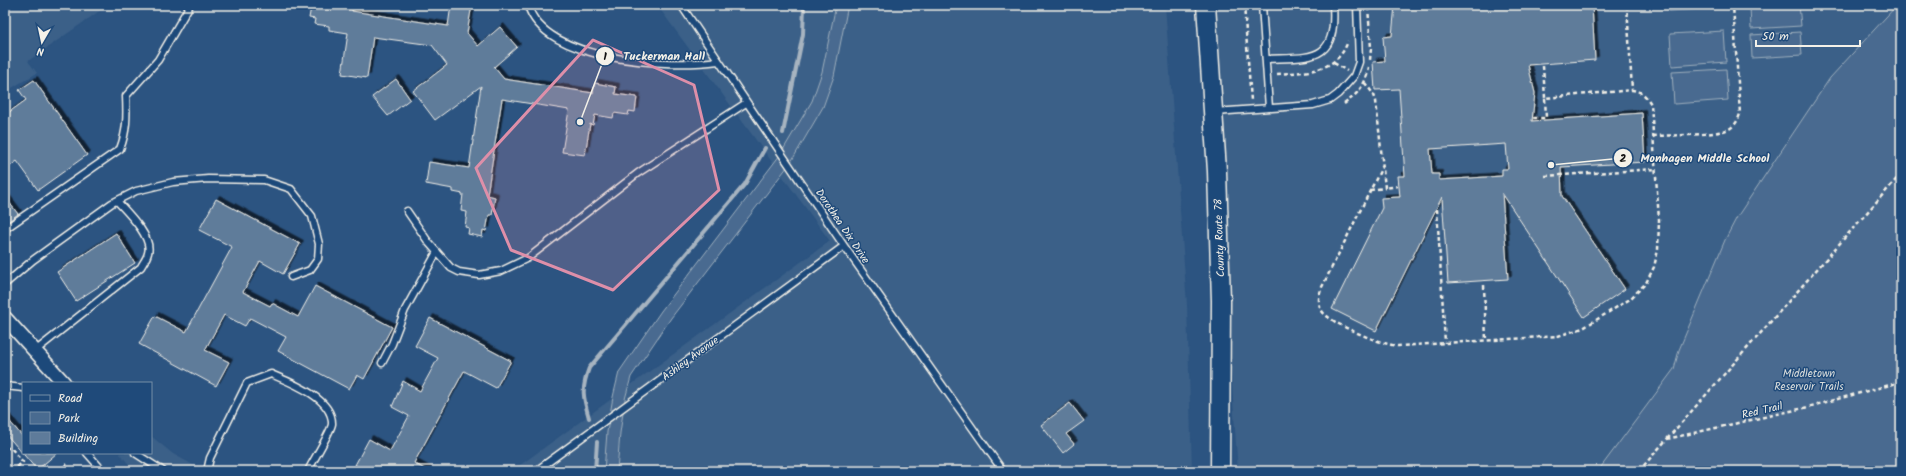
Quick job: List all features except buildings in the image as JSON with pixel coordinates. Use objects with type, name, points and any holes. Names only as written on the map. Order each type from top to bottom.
[{"type":"street","name":"County Route 78","points":[[1206,5],[1217,171],[1221,301],[1220,471]]},
{"type":"street","points":[[5,318],[63,382]]},
{"type":"lane","points":[[5,230],[120,149],[126,135],[128,119],[126,96],[158,60],[190,5]]},
{"type":"lane","points":[[528,5],[530,13],[544,30],[560,42],[601,56],[665,64],[699,64],[718,61]]},
{"type":"lane","name":"Dorothea Dix Drive","points":[[681,5],[844,246],[994,456],[1003,471]]},
{"type":"lane","points":[[1262,5],[1269,108]]},
{"type":"lane","points":[[1266,59],[1308,57],[1321,52],[1333,34],[1333,5]]},
{"type":"lane","points":[[1212,112],[1312,105],[1330,100],[1345,87],[1354,76],[1360,54],[1357,5]]},
{"type":"lane","points":[[406,211],[437,252],[455,270],[479,275],[501,271],[528,258],[638,173],[746,103]]},
{"type":"lane","points":[[5,284],[33,260],[117,201],[136,191],[173,182],[208,179],[264,180],[291,189],[312,216],[318,233],[319,244],[315,264],[310,270],[291,277]]},
{"type":"lane","points":[[35,351],[141,267],[149,253],[149,245],[136,222],[117,201]]},
{"type":"lane","name":"Ashley Avenue","points":[[536,471],[844,246]]},
{"type":"lane","points":[[382,363],[392,344],[405,310],[437,252]]},
{"type":"lane","points":[[207,471],[210,458],[247,383],[271,374],[308,390],[329,411],[332,425],[308,471]]},
{"type":"lane","points":[[5,386],[22,388]]},
{"type":"lane","points":[[88,454],[103,471]]},
{"type":"lane","points":[[137,454],[163,471]]},
{"type":"path","points":[[1244,5],[1251,101]]},
{"type":"path","points":[[1627,5],[1632,90]]},
{"type":"path","points":[[1653,136],[1720,132],[1730,128],[1736,123],[1740,114],[1733,5]]},
{"type":"path","points":[[1334,63],[1365,83],[1374,95],[1376,101],[1385,188]]},
{"type":"path","points":[[1533,118],[1546,118],[1543,66]]},
{"type":"path","points":[[1383,165],[1322,287],[1319,300],[1321,310],[1331,319],[1384,344],[1411,346],[1558,336],[1574,332],[1595,322],[1636,294],[1650,275],[1658,254],[1659,220],[1651,104],[1645,95],[1638,90],[1545,98]]},
{"type":"path","points":[[1544,176],[1656,169]]},
{"type":"path","points":[[1639,471],[1901,174]]},
{"type":"path","points":[[1370,190],[1398,186]]},
{"type":"path","points":[[1436,210],[1445,343]]},
{"type":"path","points":[[1484,285],[1486,341]]},
{"type":"path","name":"Red Trail","points":[[1667,439],[1804,408],[1901,382]]},
{"type":"path","points":[[5,448],[11,448],[23,462],[12,471]]},
{"type":"path","points":[[58,471],[67,464]]},
{"type":"highlighted area","points":[[593,40],[694,85],[719,190],[613,290],[511,250],[476,168]]},
{"type":"shaded area","points":[[5,5],[108,5],[28,61],[37,73],[5,92]]},
{"type":"shaded area","points":[[657,5],[1165,5],[1187,305],[1192,471],[512,471],[830,241]]},
{"type":"shaded area","points":[[1205,5],[1901,5],[1901,132],[1609,471],[1238,471]]},
{"type":"shaded area","points":[[152,437],[173,454],[204,471],[135,471],[120,454],[152,454]]},
{"type":"green space","points":[[836,5],[848,5],[834,76],[823,107],[791,162],[671,318],[631,377],[625,399],[620,433],[617,471],[604,471],[607,432],[619,372],[661,311],[780,155],[812,101],[822,72]]},
{"type":"green space","points":[[1668,5],[1722,5],[1722,8],[1669,11]]},
{"type":"green space","points":[[1799,5],[1801,26],[1751,29],[1750,6]]},
{"type":"green space","name":"Middletown Reservoir Trails","points":[[1897,5],[1901,5],[1901,471],[1598,471],[1674,369],[1679,350],[1725,240],[1737,217],[1830,78]]},
{"type":"green space","points":[[1724,31],[1726,62],[1672,66],[1670,34]]},
{"type":"green space","points":[[1800,32],[1802,55],[1752,58],[1751,35]]},
{"type":"green space","points":[[1726,69],[1728,100],[1674,104],[1672,72]]},
{"type":"waterway","points":[[783,133],[803,34],[804,5]]},
{"type":"waterway","points":[[589,418],[584,393],[589,368],[745,184],[765,148]]},
{"type":"waterway","points":[[595,471],[597,442]]},
{"type":"place","name":"Tuckerman Hall","points":[[580,122]]},
{"type":"place","name":"Monhagen Middle School","points":[[1551,165]]}]
